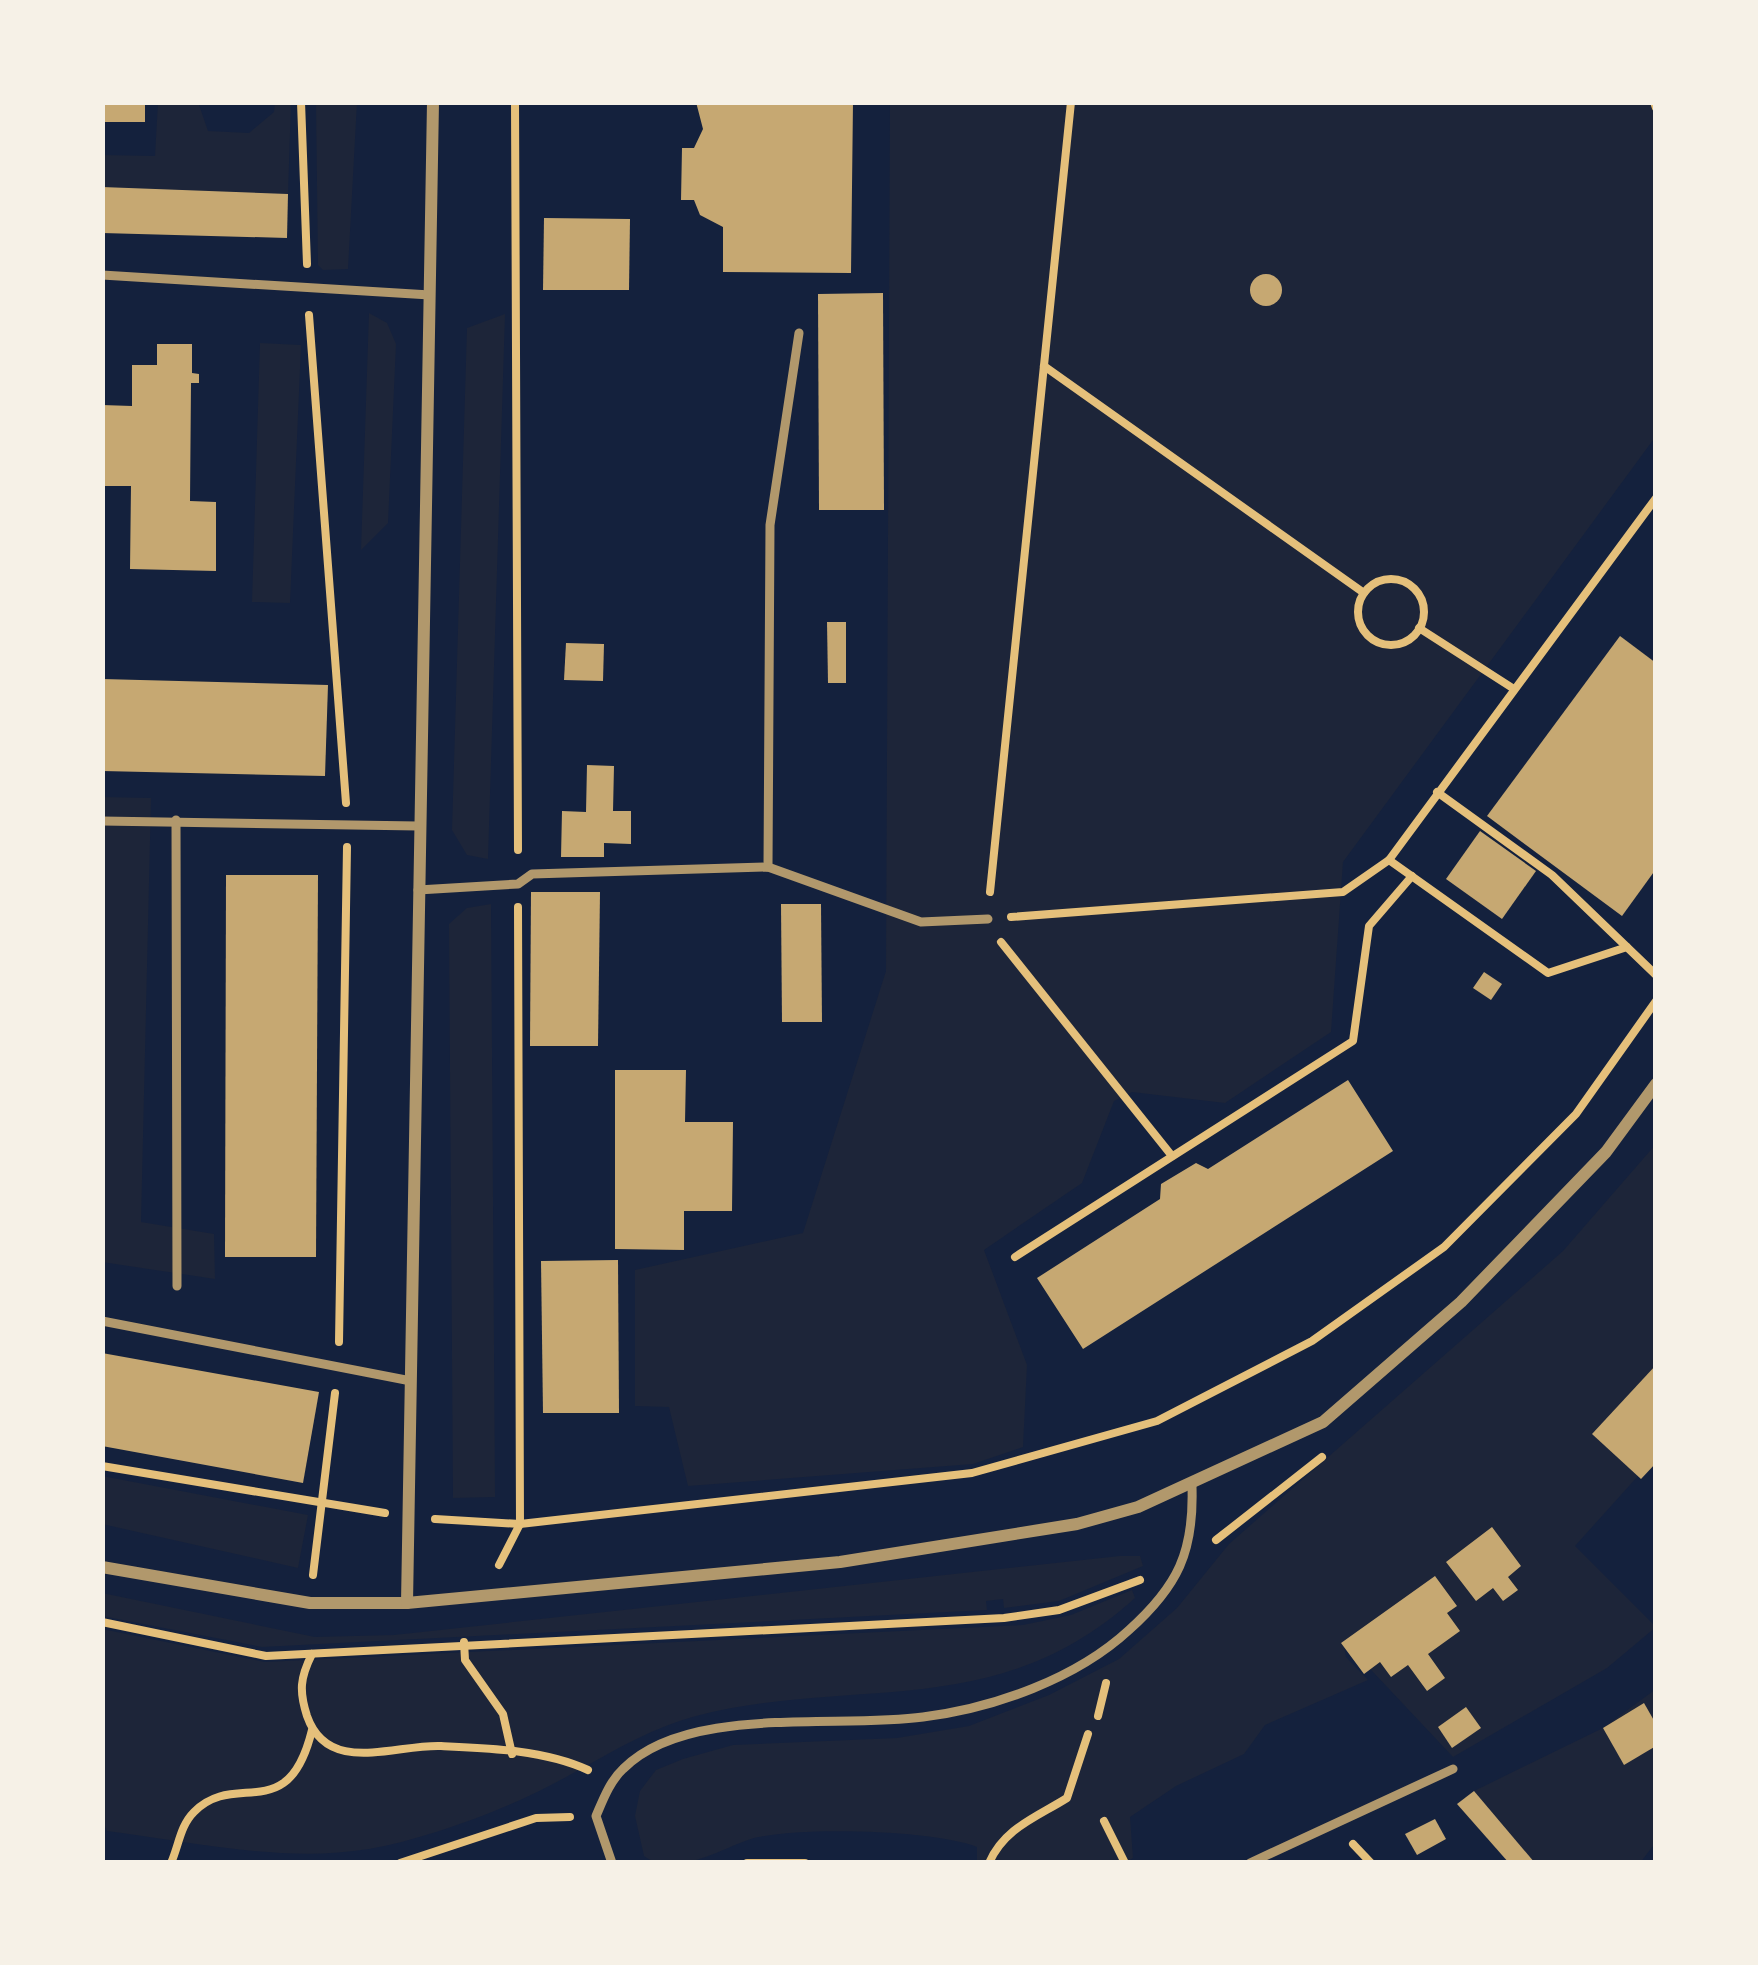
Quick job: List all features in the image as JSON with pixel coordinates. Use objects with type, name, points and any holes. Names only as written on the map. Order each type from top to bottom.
[{"type":"street","points":[[407,1603],[433,102]]},
{"type":"street","points":[[102,1568],[310,1603],[407,1603],[840,1562],[1077,1524],[1192,1487],[1323,1422],[1461,1302],[1606,1152],[1656,1084]]},
{"type":"lane","points":[[102,275],[430,295]]},
{"type":"lane","points":[[768,867],[770,525],[799,333]]},
{"type":"lane","points":[[176,820],[177,1286]]},
{"type":"lane","points":[[102,821],[418,826]]},
{"type":"lane","points":[[417,890],[518,884],[532,874],[768,867],[921,922],[985,919]]},
{"type":"lane","points":[[102,1321],[411,1381]]},
{"type":"lane","points":[[612,1863],[596,1816],[609,1786],[624,1767],[691,1735],[744,1725],[956,1712],[1102,1655],[1168,1589],[1194,1533],[1192,1487]]},
{"type":"lane","points":[[1250,1863],[1454,1769]]},
{"type":"path","points":[[301,102],[308,286],[348,825],[338,1370],[299,1691],[312,1730],[332,1748],[362,1754],[434,1746],[561,1757],[609,1786]]},
{"type":"path","points":[[1071,102],[985,919],[1172,1156]]},
{"type":"path","points":[[1044,366],[1364,593]]},
{"type":"path","points":[[985,919],[1343,892],[1389,860],[1656,498]]},
{"type":"path","points":[[1382,580],[1404,581],[1424,606],[1419,628],[1394,645],[1374,640],[1360,623],[1364,593],[1382,580]]},
{"type":"path","points":[[1419,628],[1514,689]]},
{"type":"path","points":[[1436,792],[1552,875],[1656,975]]},
{"type":"path","points":[[1389,860],[1548,973],[1628,947]]},
{"type":"path","points":[[1015,1256],[1353,1041],[1369,926],[1412,876]]},
{"type":"path","points":[[102,1466],[408,1517],[520,1524],[972,1473],[1157,1421],[1312,1341],[1444,1247],[1576,1114],[1656,1001]]},
{"type":"path","points":[[464,1642],[465,1660],[503,1714],[512,1754]]},
{"type":"path","points":[[1098,1716],[1106,1683]]},
{"type":"path","points":[[171,1863],[184,1825],[197,1808],[217,1796],[274,1791],[295,1772],[312,1730]]},
{"type":"path","points":[[989,1863],[997,1846],[1022,1823],[1067,1798],[1088,1734]]},
{"type":"path","points":[[400,1863],[536,1818],[596,1816]]},
{"type":"path","points":[[1104,1821],[1125,1863]]},
{"type":"path","points":[[747,1863],[806,1863]]},
{"type":"shaded area","points":[[158,102],[198,102],[208,131],[249,133],[274,112],[275,102],[291,102],[288,194],[102,187],[102,155],[155,156]]},
{"type":"shaded area","points":[[316,102],[357,102],[348,269],[323,270],[318,265]]},
{"type":"shaded area","points":[[890,102],[1656,102],[1656,436],[1343,862],[1331,1032],[1225,1103],[1132,1092],[1114,1101],[1082,1183],[984,1250],[1027,1365],[1023,1447],[973,1464],[688,1486],[669,1407],[635,1406],[635,1270],[803,1233],[886,971]]},
{"type":"shaded area","points":[[369,313],[387,323],[396,344],[388,523],[361,550]]},
{"type":"shaded area","points":[[505,314],[488,859],[467,855],[452,830],[467,328]]},
{"type":"shaded area","points":[[260,343],[301,345],[290,603],[252,602]]},
{"type":"shaded area","points":[[102,797],[151,798],[141,1222],[214,1234],[215,1279],[102,1262]]},
{"type":"shaded area","points":[[491,904],[495,1497],[453,1498],[449,924],[467,908]]},
{"type":"shaded area","points":[[1656,1144],[1656,1456],[1575,1546],[1656,1627],[1607,1668],[1453,1757],[1343,1640],[1346,1657],[1368,1680],[1265,1725],[1244,1754],[1176,1786],[1130,1817],[1133,1858],[1124,1863],[977,1863],[977,1847],[957,1841],[865,1832],[772,1835],[683,1863],[656,1862],[644,1856],[635,1816],[640,1791],[656,1770],[733,1745],[897,1738],[969,1726],[1049,1695],[1119,1659],[1177,1608],[1229,1544],[1563,1251]]},
{"type":"shaded area","points":[[102,1476],[308,1515],[298,1568],[102,1524]]},
{"type":"shaded area","points":[[1140,1556],[1143,1566],[1059,1601],[1004,1608],[1003,1599],[986,1601],[987,1610],[262,1647],[102,1616],[102,1593],[315,1637],[394,1635]]},
{"type":"shaded area","points":[[1132,1590],[1135,1598],[1083,1638],[1030,1664],[923,1689],[755,1704],[696,1716],[639,1738],[508,1805],[390,1845],[337,1853],[271,1852],[107,1831],[102,1820],[102,1629],[265,1662],[1023,1625],[1071,1615]]},
{"type":"shaded area","points":[[1656,1689],[1656,1842],[1640,1863],[1535,1863],[1474,1791],[1603,1728]]},
{"type":"building","points":[[102,102],[145,102],[145,122],[102,122]]},
{"type":"building","points":[[696,102],[853,102],[851,273],[723,272],[723,227],[700,215],[694,200],[681,200],[682,148],[694,148],[703,129]]},
{"type":"building","points":[[102,187],[288,194],[287,238],[102,233]]},
{"type":"building","points":[[544,218],[630,219],[629,290],[543,290]]},
{"type":"building","points":[[1266,274],[1277,279],[1282,290],[1277,301],[1266,306],[1255,301],[1250,290],[1255,279]]},
{"type":"building","points":[[883,293],[884,510],[819,510],[818,294]]},
{"type":"building","points":[[157,344],[192,344],[192,373],[199,374],[199,383],[191,383],[190,501],[216,502],[216,571],[130,569],[131,486],[102,486],[102,405],[132,406],[132,365],[157,365]]},
{"type":"building","points":[[827,622],[846,622],[846,683],[828,683]]},
{"type":"building","points":[[1620,636],[1656,663],[1656,869],[1622,916],[1487,816]]},
{"type":"building","points":[[566,643],[604,644],[603,681],[564,680]]},
{"type":"building","points":[[102,679],[328,685],[325,776],[102,771]]},
{"type":"building","points":[[587,765],[614,766],[613,811],[631,811],[631,844],[604,843],[604,857],[561,857],[562,811],[586,812]]},
{"type":"building","points":[[1480,831],[1536,871],[1502,919],[1446,879]]},
{"type":"building","points":[[226,875],[318,875],[316,1257],[225,1257]]},
{"type":"building","points":[[531,892],[600,892],[598,1046],[530,1046]]},
{"type":"building","points":[[781,904],[821,904],[822,1022],[782,1022]]},
{"type":"building","points":[[1484,972],[1502,984],[1491,1000],[1473,988]]},
{"type":"building","points":[[615,1070],[686,1070],[685,1122],[733,1122],[732,1211],[684,1211],[684,1250],[615,1249]]},
{"type":"building","points":[[1348,1080],[1393,1151],[1083,1349],[1037,1278],[1160,1199],[1161,1184],[1196,1163],[1208,1169]]},
{"type":"building","points":[[618,1260],[619,1413],[543,1413],[541,1261]]},
{"type":"building","points":[[102,1353],[319,1392],[303,1483],[102,1446]]},
{"type":"building","points":[[1656,1365],[1656,1463],[1641,1479],[1592,1434]]},
{"type":"building","points":[[1492,1527],[1521,1566],[1508,1577],[1518,1590],[1503,1601],[1493,1588],[1476,1601],[1446,1562]]},
{"type":"building","points":[[1435,1576],[1457,1606],[1447,1613],[1460,1631],[1428,1654],[1445,1678],[1427,1691],[1408,1665],[1391,1677],[1380,1662],[1364,1674],[1341,1643]]},
{"type":"building","points":[[1644,1703],[1656,1724],[1656,1746],[1624,1765],[1603,1728]]},
{"type":"building","points":[[1466,1707],[1481,1728],[1452,1748],[1438,1727]]},
{"type":"building","points":[[1474,1791],[1535,1863],[1509,1863],[1457,1804]]},
{"type":"building","points":[[1435,1819],[1446,1839],[1417,1855],[1405,1834]]}]
